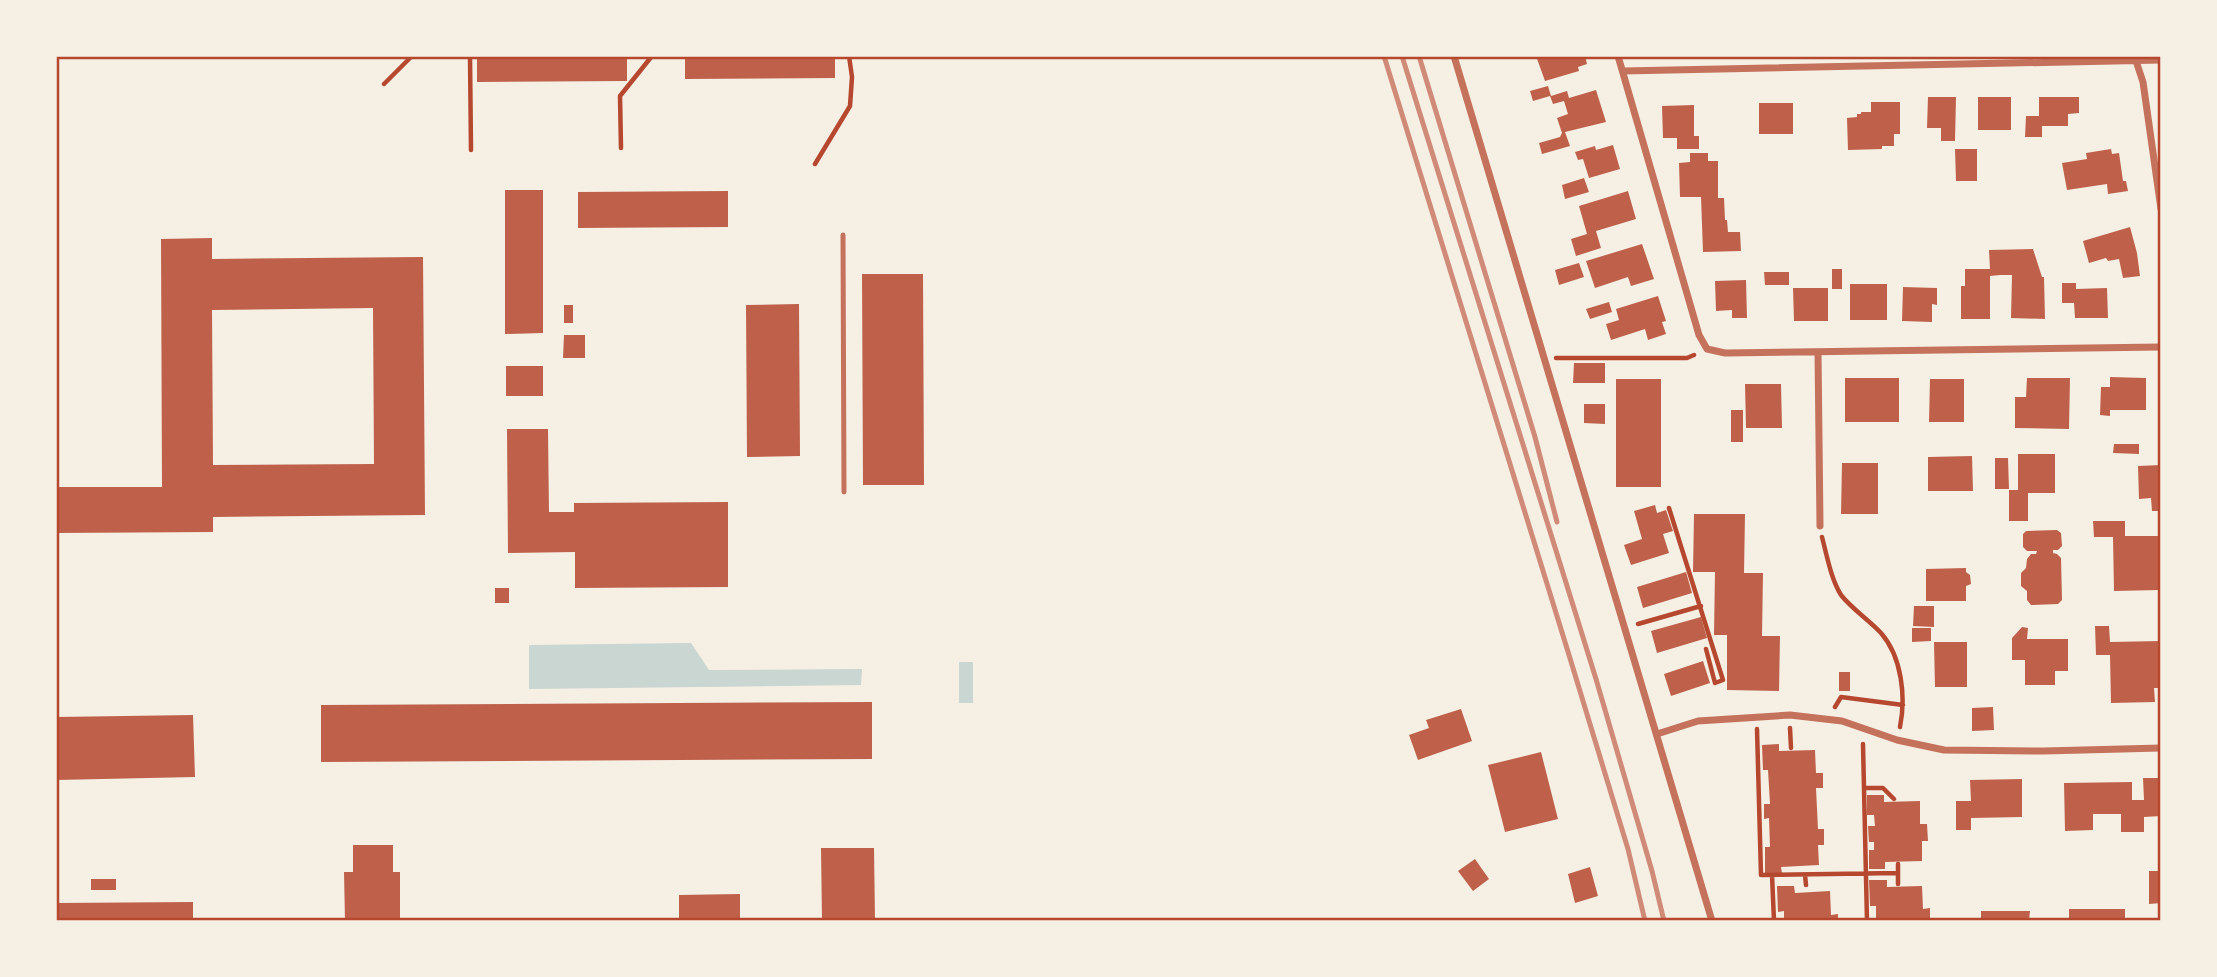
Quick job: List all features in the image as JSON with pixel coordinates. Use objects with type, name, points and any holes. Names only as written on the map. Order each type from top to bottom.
[{"type":"street","points":[[1454,56],[1712,921]]},
{"type":"street","points":[[1618,56],[1699,335],[1707,349],[1725,353],[2161,347]]},
{"type":"street","points":[[1623,71],[2135,58],[2161,60]]},
{"type":"street","points":[[2135,58],[2143,82],[2161,209]]},
{"type":"street","points":[[1818,352],[1820,526]]},
{"type":"street","points":[[1657,734],[1698,721],[1790,715],[1842,721],[1897,740],[1944,750],[2161,748]]},
{"type":"lane","points":[[843,234],[844,492]]},
{"type":"path","points":[[384,84],[412,56]]},
{"type":"path","points":[[470,56],[471,150]]},
{"type":"path","points":[[621,148],[620,96],[652,56]]},
{"type":"path","points":[[815,164],[850,106],[852,77],[849,56]]},
{"type":"path","points":[[1545,358],[1687,358],[1707,349]]},
{"type":"path","points":[[1670,508],[1684,562],[1701,606],[1723,680],[1715,683],[1706,649]]},
{"type":"path","points":[[1820,526],[1829,565],[1841,595],[1883,635],[1900,667],[1902,705],[1897,740]]},
{"type":"path","points":[[1626,628],[1701,606]]},
{"type":"path","points":[[1709,660],[1717,659]]},
{"type":"path","points":[[1835,708],[1841,697],[1902,705]]},
{"type":"path","points":[[1756,716],[1761,875],[1793,872],[1898,873]]},
{"type":"path","points":[[1862,729],[1867,921]]},
{"type":"path","points":[[1864,788],[1883,788],[1894,799]]},
{"type":"path","points":[[1898,864],[1898,884]]},
{"type":"path","points":[[1805,874],[1806,885]]},
{"type":"path","points":[[1772,875],[1774,921]]},
{"type":"shaded area","points":[[691,643],[709,670],[862,669],[861,685],[529,689],[529,645]]},
{"type":"shaded area","points":[[959,662],[973,662],[973,703],[959,703]]},
{"type":"building","points":[[477,56],[627,56],[627,81],[477,82]]},
{"type":"building","points":[[685,56],[835,56],[835,78],[685,79]]},
{"type":"building","points":[[1536,56],[1585,56],[1587,64],[1578,67],[1579,71],[1545,81]]},
{"type":"building","points":[[1548,86],[1551,96],[1567,91],[1569,98],[1596,90],[1606,122],[1565,132],[1570,146],[1542,154],[1539,143],[1560,137],[1562,133],[1557,118],[1568,114],[1564,101],[1553,104],[1550,96],[1533,101],[1530,91]]},
{"type":"building","points":[[1928,97],[1956,97],[1955,141],[1941,141],[1941,128],[1927,128]]},
{"type":"building","points":[[1978,97],[2011,97],[2011,130],[1978,130]]},
{"type":"building","points":[[2039,97],[2079,97],[2079,113],[2068,114],[2068,126],[2042,126],[2042,137],[2025,137],[2026,116],[2039,116]]},
{"type":"building","points":[[1871,102],[1900,102],[1900,134],[1894,134],[1894,146],[1848,150],[1847,118],[1857,117],[1861,112],[1871,112]]},
{"type":"building","points":[[1759,103],[1793,103],[1793,134],[1759,134]]},
{"type":"building","points":[[1694,105],[1694,136],[1699,136],[1699,149],[1677,149],[1677,138],[1663,138],[1662,106]]},
{"type":"building","points":[[1613,145],[1620,169],[1589,178],[1583,159],[1578,160],[1575,152],[1595,146],[1596,150]]},
{"type":"building","points":[[1955,149],[1977,149],[1977,181],[1956,181]]},
{"type":"building","points":[[2111,149],[2112,154],[2119,153],[2123,181],[2126,181],[2128,191],[2108,194],[2107,184],[2067,190],[2062,163],[2087,159],[2086,153]]},
{"type":"building","points":[[1690,153],[1708,153],[1708,161],[1718,161],[1718,198],[1724,198],[1728,232],[1740,232],[1741,251],[1703,252],[1701,197],[1680,197],[1679,163],[1690,162]]},
{"type":"building","points":[[1584,178],[1589,192],[1565,199],[1562,185]]},
{"type":"building","points":[[505,190],[543,190],[543,333],[505,334]]},
{"type":"building","points":[[728,191],[728,227],[578,228],[578,192]]},
{"type":"building","points":[[1628,191],[1636,219],[1596,231],[1601,248],[1576,256],[1571,239],[1587,234],[1579,206]]},
{"type":"building","points":[[2130,227],[2140,276],[2123,278],[2119,259],[2108,261],[2106,258],[2089,263],[2083,241]]},
{"type":"building","points":[[212,238],[212,259],[423,257],[425,515],[213,517],[213,532],[56,533],[56,487],[162,487],[161,239]],"holes":[[[373,308],[374,464],[213,465],[212,310]]]},
{"type":"building","points":[[1642,244],[1654,279],[1631,286],[1628,277],[1595,288],[1586,261]]},
{"type":"building","points":[[2033,249],[2044,277],[2045,319],[2011,318],[2012,275],[2000,275],[1990,276],[1990,319],[1961,319],[1961,286],[1965,286],[1965,269],[1990,269],[1989,250]]},
{"type":"building","points":[[1579,263],[1584,277],[1559,285],[1555,270]]},
{"type":"building","points":[[1832,269],[1842,269],[1842,289],[1832,289]]},
{"type":"building","points":[[1764,272],[1789,272],[1789,285],[1765,285]]},
{"type":"building","points":[[862,274],[923,274],[924,485],[863,485]]},
{"type":"building","points":[[1746,280],[1747,318],[1732,318],[1732,310],[1716,311],[1715,281]]},
{"type":"building","points":[[2062,283],[2076,283],[2076,289],[2107,288],[2108,318],[2075,318],[2074,303],[2062,303]]},
{"type":"building","points":[[1850,284],[1887,284],[1887,320],[1850,320]]},
{"type":"building","points":[[1903,287],[1937,288],[1937,305],[1932,304],[1932,322],[1902,321]]},
{"type":"building","points":[[1793,288],[1828,288],[1828,321],[1794,321]]},
{"type":"building","points":[[1658,296],[1666,321],[1662,322],[1666,334],[1648,340],[1645,329],[1611,340],[1606,324],[1619,320],[1616,309]]},
{"type":"building","points":[[1609,302],[1612,312],[1590,319],[1586,309]]},
{"type":"building","points":[[799,304],[800,456],[747,457],[746,305]]},
{"type":"building","points":[[564,305],[573,305],[573,323],[564,323]]},
{"type":"building","points":[[564,335],[585,335],[585,358],[563,358]]},
{"type":"building","points":[[1574,363],[1605,363],[1605,383],[1573,383]]},
{"type":"building","points":[[506,366],[543,366],[543,396],[506,396]]},
{"type":"building","points":[[2110,377],[2146,378],[2146,410],[2110,410],[2110,416],[2100,415],[2101,387],[2110,387]]},
{"type":"building","points":[[1845,378],[1899,378],[1899,422],[1845,422]]},
{"type":"building","points":[[2027,378],[2070,378],[2069,429],[2015,428],[2015,397],[2026,397]]},
{"type":"building","points":[[1616,379],[1661,379],[1661,487],[1616,487]]},
{"type":"building","points":[[1930,379],[1964,379],[1964,422],[1929,422]]},
{"type":"building","points":[[1745,384],[1781,384],[1782,428],[1746,428]]},
{"type":"building","points":[[1584,404],[1605,404],[1605,424],[1584,423]]},
{"type":"building","points":[[1731,410],[1743,410],[1743,442],[1731,442]]},
{"type":"building","points":[[507,429],[548,429],[549,512],[574,512],[574,503],[728,502],[728,587],[575,588],[575,552],[508,553]]},
{"type":"building","points":[[2114,444],[2139,444],[2139,454],[2113,453]]},
{"type":"building","points":[[2018,454],[2055,454],[2055,493],[2028,493],[2028,521],[2009,521],[2009,490],[2018,490]]},
{"type":"building","points":[[1972,456],[1973,491],[1928,491],[1928,457]]},
{"type":"building","points":[[1995,458],[2008,458],[2009,489],[1995,489]]},
{"type":"building","points":[[1842,463],[1878,463],[1878,514],[1841,514]]},
{"type":"building","points":[[2161,465],[2161,511],[2152,511],[2151,498],[2139,499],[2138,466]]},
{"type":"building","points":[[1655,505],[1657,513],[1666,510],[1673,531],[1663,534],[1669,553],[1631,565],[1624,545],[1642,539],[1634,511]]},
{"type":"building","points":[[1694,514],[1745,514],[1744,573],[1763,573],[1762,636],[1780,636],[1779,691],[1727,690],[1727,635],[1714,635],[1715,572],[1693,572]]},
{"type":"building","points":[[2093,521],[2125,521],[2125,536],[2161,536],[2159,590],[2114,591],[2113,537],[2094,537]]},
{"type":"building","points":[[2057,530],[2061,533],[2062,546],[2053,550],[2053,553],[2061,558],[2062,600],[2058,604],[2031,605],[2027,600],[2027,591],[2021,586],[2021,573],[2026,568],[2027,559],[2037,551],[2027,551],[2023,547],[2023,534],[2026,531]]},
{"type":"building","points":[[1966,568],[1971,584],[1966,586],[1966,601],[1926,601],[1926,569]]},
{"type":"building","points":[[1686,572],[1692,593],[1643,608],[1637,587]]},
{"type":"building","points":[[495,588],[509,588],[509,603],[495,603]]},
{"type":"building","points":[[1914,606],[1934,606],[1934,627],[1913,626]]},
{"type":"building","points":[[1701,617],[1707,638],[1657,653],[1651,631]]},
{"type":"building","points":[[2095,626],[2109,626],[2110,642],[2161,641],[2161,688],[2154,688],[2155,702],[2111,703],[2110,655],[2096,655]]},
{"type":"building","points":[[2022,627],[2028,628],[2027,639],[2068,639],[2068,671],[2055,671],[2055,685],[2025,685],[2025,660],[2012,660],[2012,638]]},
{"type":"building","points":[[1912,628],[1931,628],[1931,641],[1912,642]]},
{"type":"building","points":[[1934,642],[1967,642],[1967,687],[1935,687]]},
{"type":"building","points":[[1703,661],[1710,683],[1671,696],[1664,674]]},
{"type":"building","points":[[1839,672],[1850,672],[1850,691],[1839,691]]},
{"type":"building","points":[[872,702],[872,759],[321,762],[321,705]]},
{"type":"building","points":[[1993,707],[1994,730],[1972,731],[1972,708]]},
{"type":"building","points":[[1461,709],[1472,741],[1418,760],[1409,735],[1429,728],[1426,720]]},
{"type":"building","points":[[193,715],[195,777],[56,780],[56,717]]},
{"type":"building","points":[[1779,744],[1779,751],[1815,750],[1816,773],[1823,773],[1823,788],[1816,788],[1818,829],[1824,829],[1824,845],[1818,845],[1819,865],[1781,867],[1782,873],[1765,874],[1765,847],[1770,847],[1769,818],[1764,819],[1764,804],[1770,804],[1768,770],[1763,770],[1762,745]]},
{"type":"building","points":[[1541,752],[1558,819],[1505,832],[1488,765]]},
{"type":"building","points":[[2143,778],[2161,778],[2161,816],[2144,817],[2144,832],[2121,832],[2121,814],[2093,814],[2093,830],[2065,831],[2064,783],[2132,782],[2132,800],[2144,800]]},
{"type":"building","points":[[2022,779],[2022,817],[1971,818],[1971,830],[1956,830],[1956,801],[1971,801],[1970,780]]},
{"type":"building","points":[[1867,795],[1884,795],[1884,802],[1920,801],[1920,824],[1927,824],[1928,841],[1922,841],[1922,861],[1885,862],[1885,869],[1869,869],[1869,850],[1874,850],[1874,842],[1869,842],[1868,826],[1875,826],[1874,815],[1867,815]]},
{"type":"building","points":[[353,845],[393,845],[393,872],[400,872],[400,921],[345,921],[344,872],[353,872]]},
{"type":"building","points":[[821,848],[874,848],[875,921],[822,921]]},
{"type":"building","points":[[1475,859],[1489,879],[1473,891],[1458,871]]},
{"type":"building","points":[[1590,867],[1598,896],[1575,903],[1568,874]]},
{"type":"building","points":[[2149,871],[2161,871],[2161,903],[2149,904]]},
{"type":"building","points":[[91,879],[116,879],[116,890],[91,890]]},
{"type":"building","points":[[1869,880],[1887,880],[1887,887],[1922,886],[1923,909],[1930,908],[1930,921],[1876,921],[1876,906],[1870,906]]},
{"type":"building","points":[[1777,886],[1794,886],[1795,893],[1830,891],[1831,915],[1838,914],[1838,921],[1784,921],[1784,911],[1778,912]]},
{"type":"building","points":[[740,894],[740,921],[679,921],[679,895]]},
{"type":"building","points":[[193,902],[193,921],[56,921],[56,903]]},
{"type":"building","points":[[2069,909],[2125,909],[2125,921],[2069,921]]},
{"type":"building","points":[[1981,911],[2030,911],[2029,921],[1981,921]]},
{"type":"railway","points":[[1384,56],[1628,849],[1645,921]]},
{"type":"railway","points":[[1402,56],[1596,679],[1664,921]]},
{"type":"railway","points":[[1419,56],[1535,437],[1557,522]]}]
